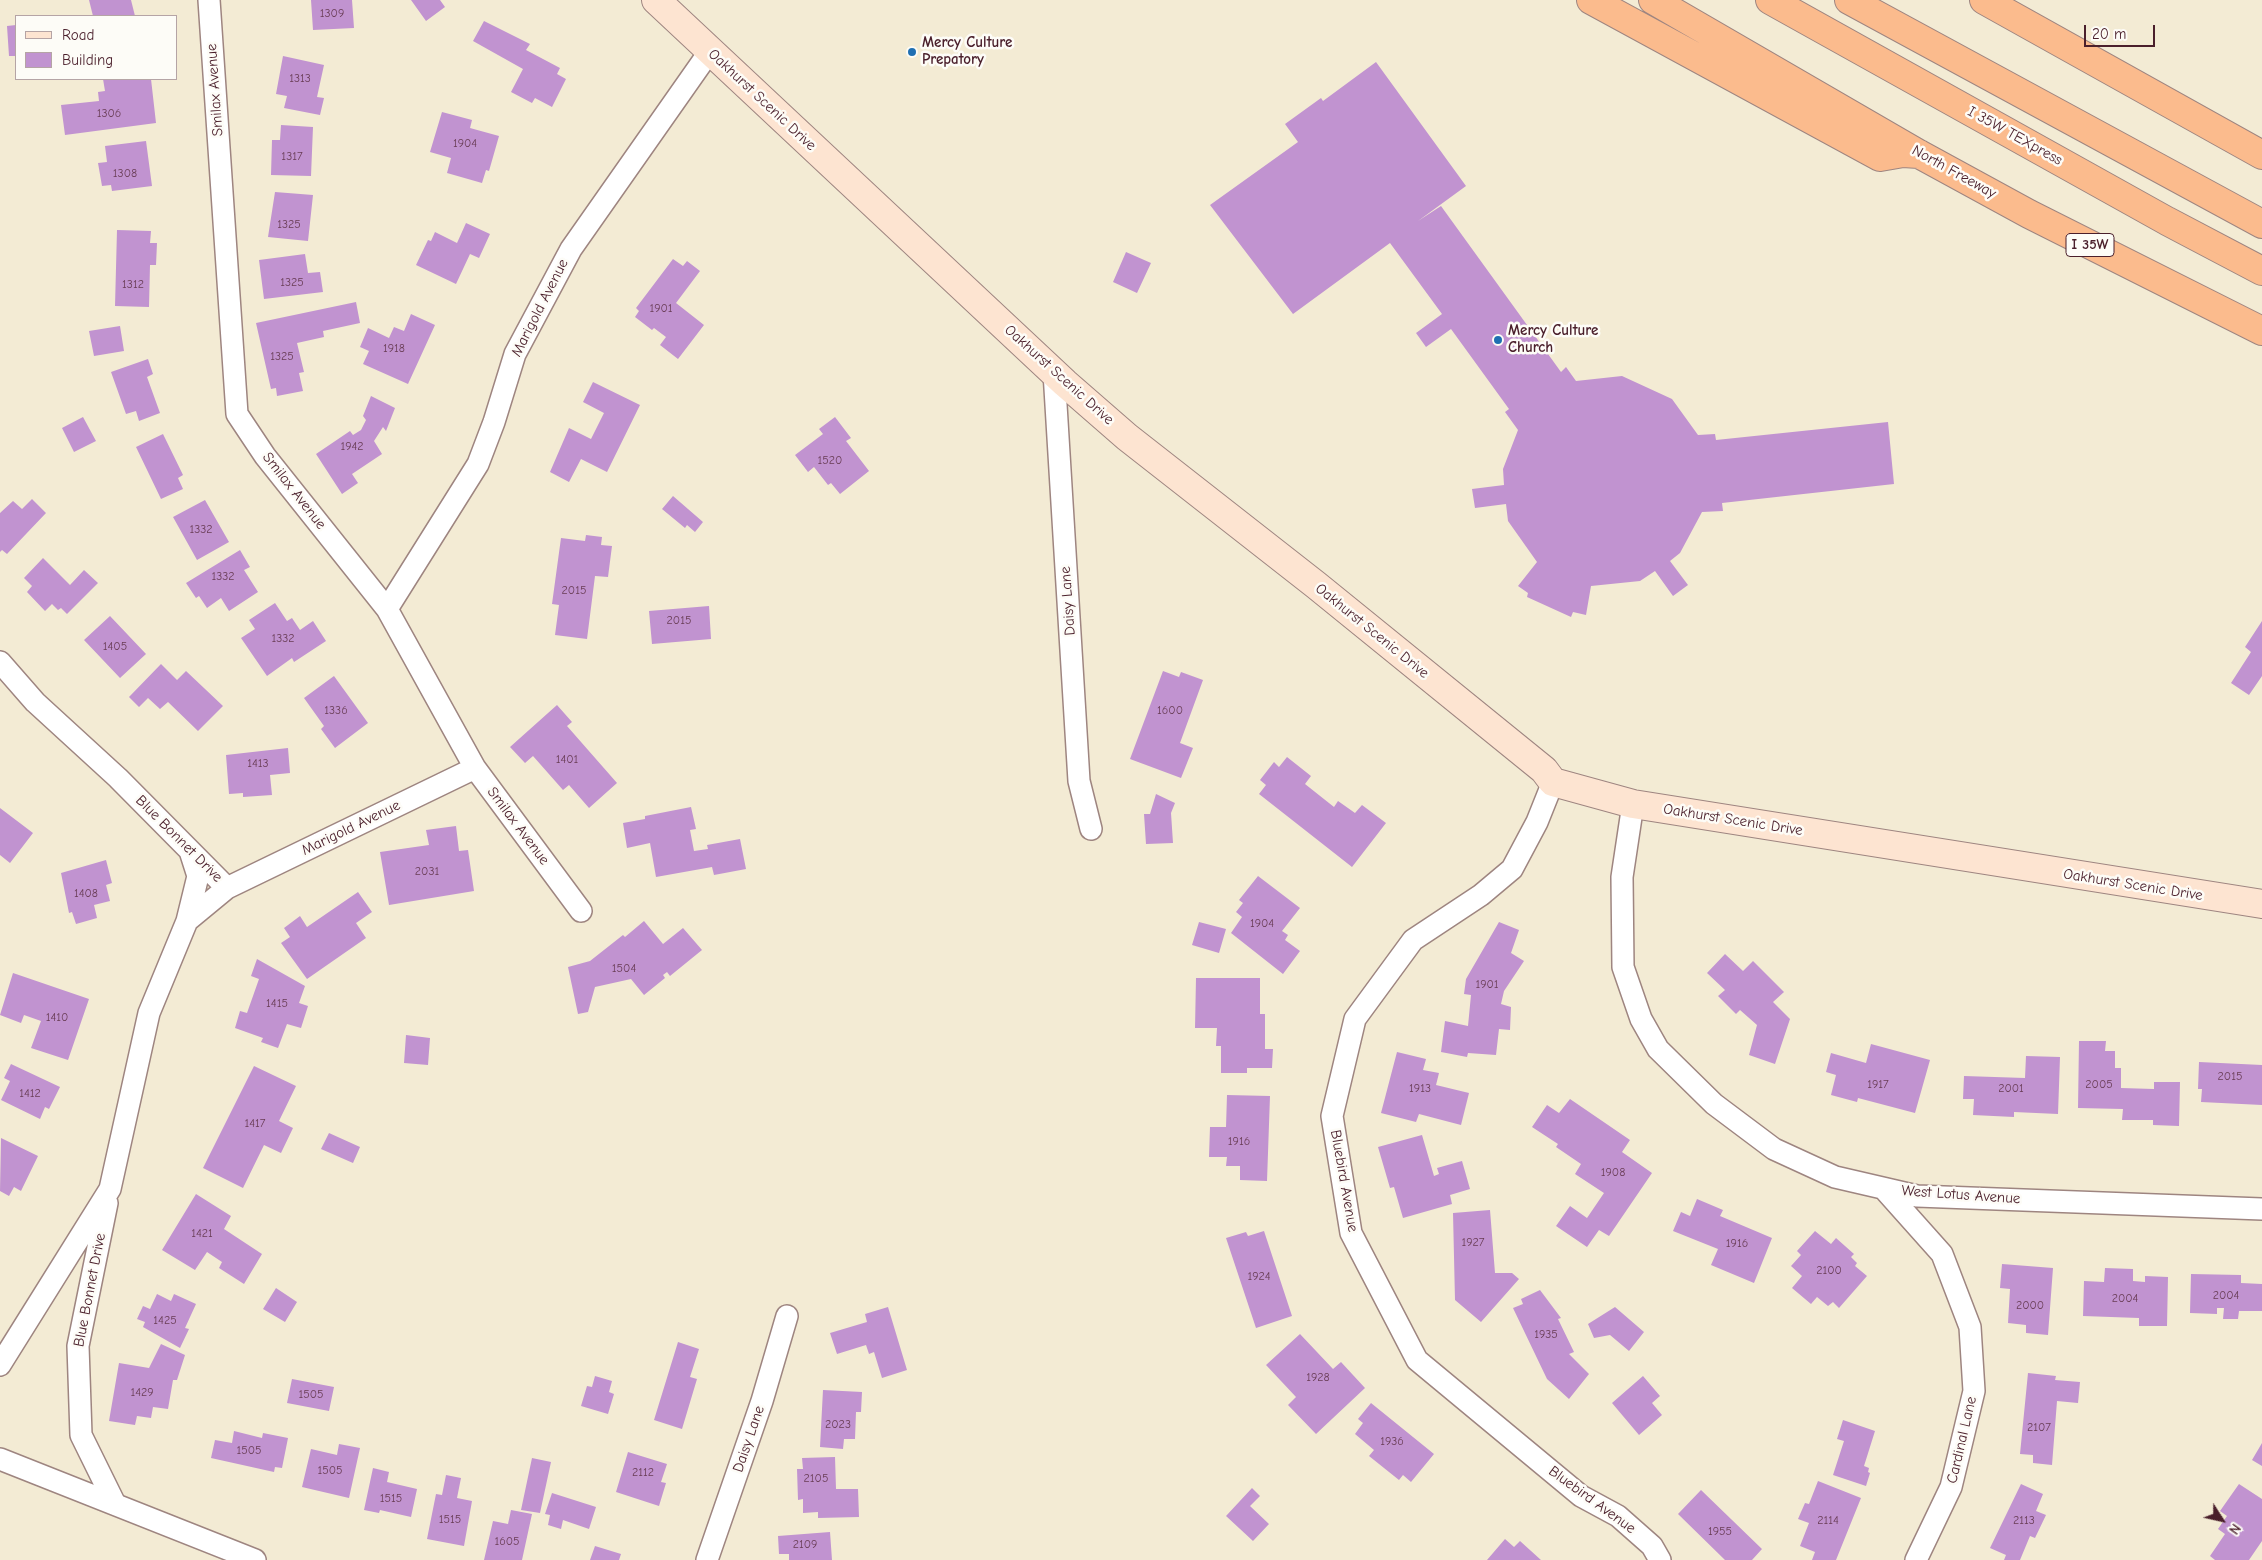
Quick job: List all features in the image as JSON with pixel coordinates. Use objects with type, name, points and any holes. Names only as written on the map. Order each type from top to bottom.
[{"type":"highway","points":[[1591,0],[1884,146]]},
{"type":"highway","name":"North Freeway","points":[[1653,0],[1884,146],[1919,154],[2029,214],[2262,331]]},
{"type":"highway","name":"I 35W TEXpress","points":[[1770,0],[2262,271]]},
{"type":"highway","points":[[1849,0],[2262,224]]},
{"type":"highway","points":[[1992,3],[2262,155]]},
{"type":"street","name":"Smilax Avenue","points":[[209,0],[237,414],[265,456],[387,608],[475,768],[581,911]]},
{"type":"street","name":"Oakhurst Scenic Drive","points":[[656,0],[1054,372],[1127,437],[1544,770],[1553,782],[1633,804],[2262,904]]},
{"type":"street","name":"Marigold Avenue","points":[[387,608],[478,464],[494,422],[515,354],[571,248],[710,51]]},
{"type":"street","name":"Daisy Lane","points":[[1054,372],[1079,781],[1091,829]]},
{"type":"street","name":"Blue Bonnet Drive","points":[[0,662],[35,702],[118,778],[227,888],[187,921],[149,1013],[78,1346],[81,1435],[115,1504]]},
{"type":"street","name":"Marigold Avenue","points":[[227,888],[475,768]]},
{"type":"street","name":"Bluebird Avenue","points":[[1553,782],[1537,822],[1512,869],[1481,895],[1413,940],[1355,1019],[1332,1116],[1351,1233],[1417,1360],[1581,1496],[1618,1516],[1652,1546],[1660,1560]]},
{"type":"street","name":"West Lotus Avenue","points":[[1633,804],[1622,877],[1623,967],[1641,1019],[1658,1049],[1714,1104],[1774,1148],[1835,1177],[1917,1196],[2262,1209]]},
{"type":"street","points":[[187,921],[198,876],[189,848]]},
{"type":"street","name":"Blue Bonnet Drive","points":[[0,1365],[110,1189]]},
{"type":"street","name":"Cardinal Lane","points":[[1884,1189],[1942,1254],[1970,1327],[1974,1391],[1951,1487],[1916,1560]]},
{"type":"street","name":"Daisy Lane","points":[[707,1560],[762,1401],[787,1316]]},
{"type":"street","points":[[0,1459],[255,1560]]},
{"type":"building","points":[[89,0],[131,0],[135,15],[93,15]]},
{"type":"building","points":[[311,0],[352,0],[354,28],[313,30]]},
{"type":"building","points":[[411,0],[440,0],[445,7],[426,21]]},
{"type":"building","points":[[484,21],[530,44],[526,50],[560,68],[557,74],[566,79],[552,107],[535,98],[532,103],[511,92],[523,69],[473,41]]},
{"type":"building","points":[[15,25],[15,56],[9,56],[7,26]]},
{"type":"building","points":[[283,56],[324,65],[317,97],[324,98],[320,115],[284,108],[287,96],[276,94]]},
{"type":"building","name":"Mercy Culture Church","points":[[1376,62],[1466,186],[1418,221],[1441,206],[1561,372],[1566,367],[1576,381],[1622,376],[1672,399],[1698,435],[1715,434],[1716,440],[1888,422],[1894,484],[1722,503],[1723,511],[1702,512],[1680,553],[1670,561],[1688,585],[1673,596],[1655,571],[1640,581],[1591,586],[1586,615],[1573,612],[1571,617],[1527,597],[1528,593],[1518,586],[1537,562],[1508,521],[1506,504],[1475,508],[1472,489],[1504,485],[1503,469],[1518,430],[1505,412],[1509,409],[1451,329],[1426,347],[1416,333],[1442,314],[1390,243],[1293,314],[1210,205],[1298,142],[1285,124],[1321,98],[1323,101]]},
{"type":"building","points":[[103,80],[151,80],[156,123],[65,135],[61,105],[99,101],[98,92],[105,91]]},
{"type":"building","points":[[442,112],[472,120],[470,128],[499,136],[489,171],[486,170],[482,183],[447,173],[451,158],[430,152]]},
{"type":"building","points":[[281,125],[313,127],[311,176],[271,175],[272,140],[280,140]]},
{"type":"building","points":[[146,141],[152,186],[112,191],[111,185],[102,186],[98,163],[107,162],[105,146]]},
{"type":"building","points":[[275,192],[313,195],[308,241],[268,237]]},
{"type":"building","points":[[466,223],[490,234],[479,258],[470,254],[456,284],[416,265],[428,240],[431,241],[435,232],[457,243]]},
{"type":"building","points":[[117,230],[151,231],[150,243],[157,243],[156,265],[150,265],[149,307],[115,306]]},
{"type":"building","points":[[1126,252],[1151,263],[1137,293],[1113,282]]},
{"type":"building","points":[[305,254],[308,273],[320,272],[323,292],[264,299],[259,260]]},
{"type":"building","points":[[673,259],[683,266],[687,261],[700,271],[676,303],[704,325],[678,359],[660,345],[666,337],[654,328],[652,330],[635,317],[639,311],[636,308]]},
{"type":"building","points":[[356,302],[360,323],[323,331],[324,337],[297,343],[304,372],[299,373],[303,391],[277,396],[276,388],[271,389],[256,323]]},
{"type":"building","points":[[411,314],[435,325],[408,384],[363,364],[369,351],[360,347],[368,328],[389,338],[394,327],[404,331]]},
{"type":"building","points":[[120,326],[124,351],[94,356],[89,331]]},
{"type":"building","points":[[148,359],[153,374],[147,377],[160,413],[139,421],[136,411],[126,414],[111,372]]},
{"type":"building","points":[[593,382],[640,405],[607,472],[581,459],[569,482],[550,472],[569,428],[591,439],[604,413],[583,402]]},
{"type":"building","points":[[371,396],[395,408],[386,431],[383,427],[374,441],[382,454],[352,474],[358,483],[342,494],[316,454],[350,431],[353,435],[361,430],[366,420],[363,416]]},
{"type":"building","points":[[83,417],[96,441],[74,452],[62,428]]},
{"type":"building","points":[[835,417],[851,438],[846,441],[869,471],[840,494],[831,483],[828,485],[814,467],[808,472],[795,455],[823,434],[819,429]]},
{"type":"building","points":[[163,434],[183,475],[178,478],[183,489],[161,499],[136,447]]},
{"type":"building","points":[[673,496],[703,522],[695,532],[687,525],[685,528],[662,509]]},
{"type":"building","points":[[32,499],[46,513],[7,554],[2,550],[0,552],[0,513],[13,501],[22,509]]},
{"type":"building","points":[[205,500],[229,542],[197,560],[173,517]]},
{"type":"building","points":[[586,535],[602,537],[601,545],[612,546],[608,577],[595,576],[587,639],[555,635],[559,605],[552,604],[561,538],[585,541]]},
{"type":"building","points":[[240,550],[250,567],[244,570],[258,592],[229,611],[221,598],[207,608],[199,596],[196,598],[186,583]]},
{"type":"building","points":[[43,558],[70,585],[84,570],[98,583],[67,614],[61,608],[58,610],[52,604],[45,611],[27,592],[32,586],[24,578]]},
{"type":"building","points":[[275,603],[287,621],[292,618],[300,630],[313,621],[326,641],[294,662],[292,658],[267,676],[241,638],[255,629],[249,620]]},
{"type":"building","points":[[709,606],[711,639],[652,644],[649,611]]},
{"type":"building","points":[[110,616],[146,654],[120,678],[84,640]]},
{"type":"building","points":[[2262,621],[2262,676],[2249,695],[2231,683],[2251,652],[2245,647]]},
{"type":"building","points":[[161,664],[177,680],[186,671],[223,706],[198,731],[168,702],[160,709],[148,698],[139,707],[129,697]]},
{"type":"building","points":[[1163,671],[1179,677],[1181,672],[1203,680],[1180,743],[1193,748],[1181,778],[1130,759]]},
{"type":"building","points":[[334,676],[368,723],[335,748],[321,729],[324,726],[304,698]]},
{"type":"building","points":[[557,705],[572,722],[567,726],[617,783],[589,808],[569,785],[563,790],[533,756],[525,763],[510,747]]},
{"type":"building","points":[[288,748],[290,773],[270,775],[272,795],[243,797],[243,793],[229,794],[226,755]]},
{"type":"building","points":[[1287,757],[1311,776],[1305,784],[1334,807],[1338,801],[1355,813],[1362,805],[1386,823],[1352,867],[1259,794],[1266,785],[1260,780],[1274,762],[1279,767]]},
{"type":"building","points":[[1156,794],[1175,803],[1171,813],[1173,843],[1146,844],[1144,814],[1150,814]]},
{"type":"building","points":[[691,807],[696,829],[690,830],[694,851],[708,849],[707,845],[740,839],[746,869],[714,875],[712,867],[656,877],[650,843],[627,848],[623,823],[645,819],[645,816]]},
{"type":"building","points":[[0,808],[33,833],[10,863],[0,855]]},
{"type":"building","points":[[456,826],[459,851],[468,850],[474,891],[389,905],[380,852],[429,845],[426,830]]},
{"type":"building","points":[[106,860],[112,883],[106,885],[110,901],[94,905],[97,918],[76,924],[72,912],[69,913],[61,873]]},
{"type":"building","points":[[1258,876],[1300,908],[1282,931],[1288,935],[1285,940],[1300,951],[1283,974],[1231,933],[1242,917],[1236,912],[1243,903],[1239,900]]},
{"type":"building","points":[[358,892],[372,912],[356,923],[366,938],[307,979],[281,943],[290,937],[284,928],[300,916],[307,927]]},
{"type":"building","points":[[644,921],[663,944],[683,928],[702,950],[670,976],[667,972],[663,975],[665,978],[644,995],[631,979],[595,987],[588,1012],[578,1014],[568,967],[590,961],[623,935],[625,937]]},
{"type":"building","points":[[1199,922],[1226,929],[1219,953],[1192,945]]},
{"type":"building","points":[[1499,922],[1519,930],[1511,953],[1524,961],[1504,991],[1501,1004],[1511,1007],[1510,1030],[1499,1029],[1496,1055],[1468,1053],[1467,1057],[1441,1052],[1445,1021],[1468,1026],[1471,995],[1464,994],[1466,979]]},
{"type":"building","points":[[1725,954],[1743,971],[1753,961],[1784,992],[1773,1002],[1790,1019],[1775,1064],[1749,1055],[1757,1025],[1740,1010],[1736,1014],[1718,996],[1725,990],[1707,973]]},
{"type":"building","points":[[257,959],[305,986],[299,1003],[308,1006],[301,1028],[287,1024],[278,1048],[261,1042],[263,1038],[235,1028],[240,1011],[247,1013],[259,979],[251,976]]},
{"type":"building","points":[[13,973],[89,999],[68,1060],[31,1048],[41,1021],[24,1015],[21,1023],[0,1015]]},
{"type":"building","points":[[1196,978],[1260,978],[1260,1014],[1265,1014],[1265,1049],[1273,1049],[1272,1068],[1247,1068],[1247,1073],[1221,1073],[1221,1046],[1216,1046],[1217,1028],[1195,1028]]},
{"type":"building","points":[[406,1035],[430,1038],[428,1065],[404,1063]]},
{"type":"building","points":[[2079,1041],[2106,1041],[2105,1051],[2115,1051],[2115,1068],[2121,1068],[2121,1088],[2154,1089],[2154,1082],[2180,1082],[2179,1126],[2153,1125],[2153,1120],[2122,1120],[2123,1109],[2078,1108]]},
{"type":"building","points":[[1871,1044],[1930,1060],[1915,1113],[1858,1098],[1857,1102],[1831,1095],[1836,1075],[1826,1072],[1831,1053],[1866,1063]]},
{"type":"building","points":[[1397,1052],[1426,1059],[1423,1070],[1439,1073],[1436,1085],[1469,1093],[1461,1125],[1419,1114],[1416,1122],[1381,1113]]},
{"type":"building","points":[[2026,1056],[2060,1057],[2058,1114],[2014,1112],[2014,1117],[1973,1115],[1974,1099],[1963,1099],[1964,1076],[2025,1078]]},
{"type":"building","points":[[2199,1062],[2262,1065],[2262,1105],[2201,1102],[2202,1089],[2198,1089]]},
{"type":"building","points":[[11,1064],[60,1087],[49,1109],[45,1107],[40,1119],[1,1100],[10,1081],[4,1078]]},
{"type":"building","points":[[254,1066],[296,1086],[279,1121],[293,1128],[281,1153],[264,1145],[243,1188],[203,1168]]},
{"type":"building","points":[[1227,1095],[1270,1096],[1267,1181],[1240,1180],[1240,1166],[1226,1166],[1227,1157],[1209,1157],[1210,1127],[1226,1127]]},
{"type":"building","points":[[1570,1099],[1630,1140],[1622,1152],[1652,1173],[1609,1236],[1599,1230],[1587,1247],[1556,1226],[1570,1206],[1587,1218],[1604,1193],[1575,1174],[1581,1164],[1556,1147],[1558,1144],[1532,1127],[1547,1105],[1559,1113]]},
{"type":"building","points":[[329,1133],[360,1147],[353,1163],[321,1149]]},
{"type":"building","points":[[1422,1135],[1434,1176],[1439,1174],[1437,1168],[1462,1161],[1470,1189],[1450,1195],[1452,1204],[1403,1218],[1394,1187],[1390,1188],[1378,1147]]},
{"type":"building","points":[[1,1138],[38,1156],[21,1191],[14,1187],[9,1196],[0,1191]]},
{"type":"building","points":[[196,1194],[231,1216],[224,1229],[262,1254],[244,1284],[219,1268],[222,1262],[207,1252],[195,1270],[162,1250]]},
{"type":"building","points":[[1697,1199],[1723,1210],[1720,1216],[1772,1238],[1754,1283],[1711,1265],[1718,1249],[1673,1231],[1681,1212],[1690,1216]]},
{"type":"building","points":[[1490,1210],[1495,1273],[1512,1273],[1519,1279],[1481,1322],[1455,1300],[1453,1213]]},
{"type":"building","points":[[1264,1231],[1292,1316],[1256,1328],[1226,1238],[1246,1232],[1248,1236]]},
{"type":"building","points":[[1815,1231],[1831,1244],[1836,1238],[1854,1254],[1851,1257],[1857,1263],[1855,1266],[1867,1276],[1839,1308],[1833,1302],[1828,1306],[1817,1297],[1811,1304],[1792,1288],[1802,1276],[1791,1266],[1801,1255],[1797,1251]]},
{"type":"building","points":[[2002,1264],[2053,1268],[2048,1335],[2026,1333],[2026,1325],[2008,1323],[2010,1289],[2000,1288]]},
{"type":"building","points":[[2105,1268],[2133,1269],[2133,1281],[2145,1282],[2145,1276],[2168,1277],[2167,1326],[2139,1326],[2139,1318],[2083,1316],[2084,1281],[2104,1282]]},
{"type":"building","points":[[2191,1274],[2241,1275],[2241,1283],[2262,1284],[2262,1311],[2239,1311],[2238,1319],[2223,1319],[2224,1308],[2217,1308],[2217,1314],[2190,1313]]},
{"type":"building","points":[[276,1288],[297,1302],[285,1322],[263,1309]]},
{"type":"building","points":[[1540,1290],[1561,1318],[1558,1319],[1574,1352],[1569,1354],[1589,1374],[1569,1399],[1547,1379],[1513,1308],[1523,1304],[1521,1299]]},
{"type":"building","points":[[157,1294],[171,1301],[174,1294],[196,1304],[185,1328],[189,1329],[180,1348],[143,1327],[145,1322],[137,1319],[143,1306],[150,1309]]},
{"type":"building","points":[[888,1307],[907,1370],[882,1378],[874,1352],[869,1354],[866,1345],[837,1354],[830,1333],[867,1322],[865,1314]]},
{"type":"building","points":[[1615,1307],[1644,1332],[1629,1351],[1610,1335],[1594,1338],[1588,1324]]},
{"type":"building","points":[[1300,1334],[1333,1369],[1341,1362],[1365,1388],[1316,1434],[1288,1405],[1296,1397],[1266,1365]]},
{"type":"building","points":[[678,1342],[699,1349],[690,1377],[697,1379],[682,1429],[654,1420]]},
{"type":"building","points":[[161,1344],[185,1355],[177,1380],[173,1380],[168,1409],[153,1407],[151,1418],[137,1416],[135,1425],[109,1421],[119,1363],[149,1368]]},
{"type":"building","points":[[2028,1373],[2056,1376],[2055,1380],[2080,1382],[2078,1403],[2057,1401],[2052,1465],[2033,1463],[2033,1455],[2020,1454]]},
{"type":"building","points":[[595,1376],[612,1381],[609,1392],[614,1394],[608,1414],[581,1406],[587,1386],[592,1387]]},
{"type":"building","points":[[1643,1376],[1660,1396],[1652,1403],[1662,1415],[1639,1435],[1612,1403]]},
{"type":"building","points":[[292,1379],[334,1387],[329,1411],[287,1403]]},
{"type":"building","points":[[823,1390],[862,1392],[861,1412],[856,1412],[855,1439],[844,1439],[843,1449],[820,1447]]},
{"type":"building","points":[[1371,1403],[1434,1454],[1411,1482],[1403,1475],[1399,1480],[1369,1456],[1374,1450],[1355,1434],[1363,1423],[1358,1419]]},
{"type":"building","points":[[1843,1420],[1875,1431],[1864,1466],[1869,1468],[1868,1472],[1870,1473],[1866,1486],[1833,1475],[1844,1441],[1837,1439]]},
{"type":"building","points":[[234,1431],[262,1438],[263,1433],[288,1438],[282,1468],[275,1467],[274,1472],[211,1458],[215,1440],[232,1443]]},
{"type":"building","points":[[2262,1443],[2262,1466],[2252,1460]]},
{"type":"building","points":[[339,1444],[360,1448],[349,1498],[302,1487],[311,1449],[337,1455]]},
{"type":"building","points":[[628,1452],[667,1464],[661,1482],[666,1483],[659,1506],[616,1492]]},
{"type":"building","points":[[835,1457],[836,1489],[858,1489],[859,1517],[818,1518],[818,1512],[803,1513],[803,1499],[798,1500],[797,1469],[803,1469],[802,1458]]},
{"type":"building","points":[[532,1458],[551,1462],[540,1513],[521,1510]]},
{"type":"building","points":[[373,1468],[389,1472],[387,1482],[417,1489],[411,1517],[380,1510],[379,1513],[364,1510]]},
{"type":"building","points":[[446,1475],[461,1478],[457,1498],[472,1501],[464,1546],[427,1539],[436,1494],[442,1495]]},
{"type":"building","points":[[1818,1481],[1861,1498],[1836,1560],[1812,1560],[1815,1552],[1800,1546],[1809,1523],[1798,1519],[1805,1503],[1809,1504]]},
{"type":"building","points":[[2021,1484],[2043,1494],[2036,1511],[2046,1515],[2035,1538],[2030,1536],[2020,1560],[2004,1560],[2006,1555],[1990,1548]]},
{"type":"building","points":[[2239,1484],[2262,1499],[2262,1541],[2249,1560],[2215,1560],[2210,1556],[2225,1534],[2218,1529],[2227,1516],[2220,1511]]},
{"type":"building","points":[[1252,1488],[1260,1496],[1250,1506],[1269,1524],[1253,1541],[1226,1516]]},
{"type":"building","points":[[1701,1490],[1762,1549],[1752,1560],[1725,1560],[1678,1514]]},
{"type":"building","points":[[552,1493],[596,1507],[589,1529],[563,1520],[561,1529],[548,1525],[550,1515],[545,1514]]},
{"type":"building","points":[[511,1510],[532,1514],[522,1560],[484,1560],[493,1521],[508,1524]]},
{"type":"building","points":[[830,1532],[832,1560],[789,1560],[789,1554],[779,1554],[778,1536]]},
{"type":"building","points":[[1505,1539],[1514,1547],[1520,1541],[1541,1560],[1487,1560]]},
{"type":"building","points":[[595,1546],[621,1554],[619,1560],[590,1560]]},
{"type":"place","name":"Mercy Culture Prepatory","points":[[912,52]]},
{"type":"place","name":"Mercy Culture Church","points":[[1498,340]]}]
